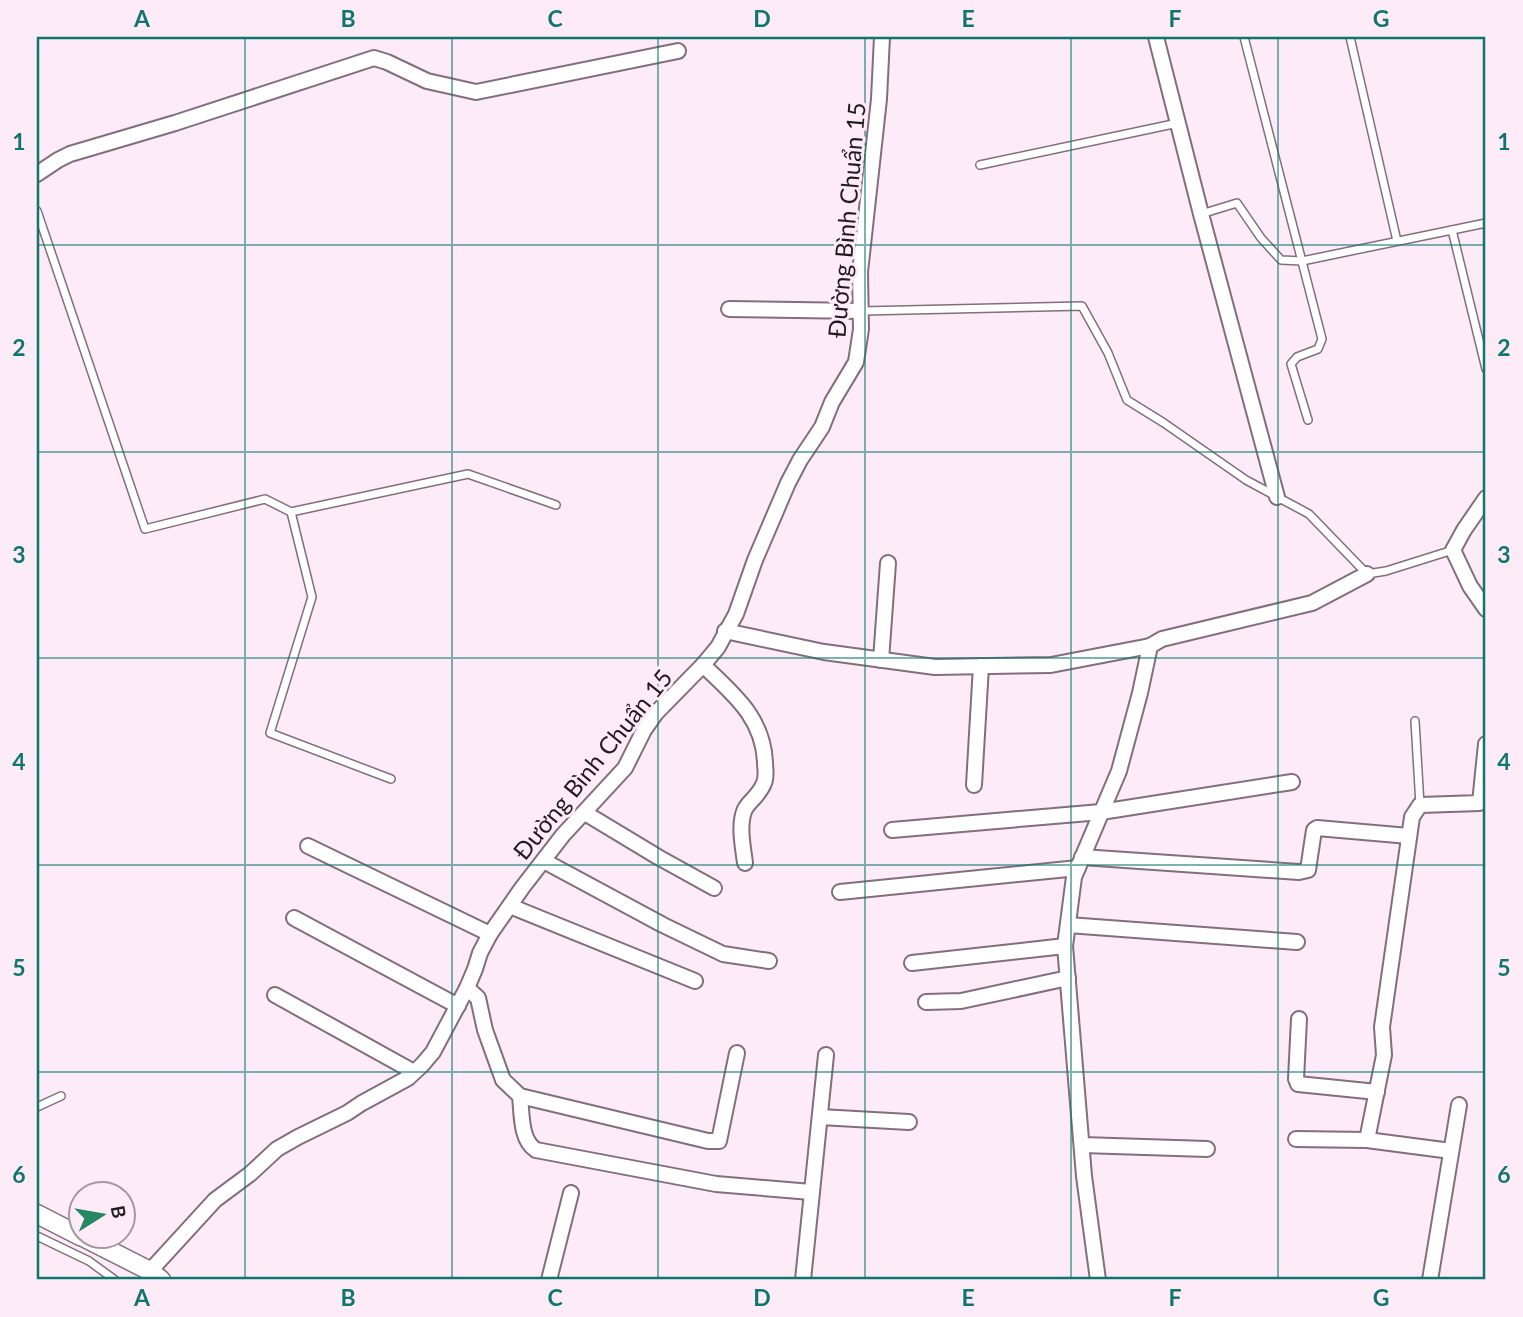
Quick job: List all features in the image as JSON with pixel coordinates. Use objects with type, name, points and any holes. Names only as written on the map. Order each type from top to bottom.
[{"type":"street","name":"Đường Bình Chuẩn 15","points":[[156,1276],[215,1200],[250,1174],[277,1149],[408,1078],[433,1052],[467,988],[490,934],[522,888],[563,835],[625,768],[644,730],[656,713],[718,647],[736,614],[755,560],[788,483],[822,427],[832,402],[856,362],[860,341],[860,272],[879,99],[882,37]]},
{"type":"street","points":[[1156,37],[1277,498]]},
{"type":"street","points":[[37,174],[69,154],[374,58],[427,80],[475,92],[678,51]]},
{"type":"street","points":[[729,309],[861,312]]},
{"type":"street","points":[[1486,498],[1453,550],[1470,586],[1486,609]]},
{"type":"street","points":[[881,660],[888,563]]},
{"type":"street","points":[[725,631],[824,652],[935,667],[1051,664],[1150,646],[1162,639],[1312,603],[1367,574]]},
{"type":"street","points":[[1098,1280],[1082,1145],[1065,946],[1074,877],[1119,772],[1150,646]]},
{"type":"street","points":[[703,665],[745,707],[758,726],[765,752],[766,779],[760,793],[745,809],[741,832],[745,863]]},
{"type":"street","points":[[974,785],[981,666]]},
{"type":"street","points":[[1367,1140],[1384,1055],[1382,1027],[1412,817],[1420,805],[1480,803],[1486,744]]},
{"type":"street","points":[[892,830],[1101,812],[1292,782]]},
{"type":"street","points":[[585,813],[714,888]]},
{"type":"street","points":[[839,892],[1080,863],[1299,872],[1308,870],[1314,830],[1317,828],[1409,836]]},
{"type":"street","points":[[308,846],[490,934]]},
{"type":"street","points":[[544,861],[723,954],[769,961]]},
{"type":"street","points":[[510,906],[695,981]]},
{"type":"street","points":[[294,918],[458,1006]]},
{"type":"street","points":[[1068,925],[1297,942]]},
{"type":"street","points":[[912,962],[1065,946]]},
{"type":"street","points":[[926,1002],[961,1001],[1068,978]]},
{"type":"street","points":[[467,988],[478,998],[485,1030],[503,1080],[520,1096],[719,1142],[737,1054]]},
{"type":"street","points":[[275,995],[414,1072]]},
{"type":"street","points":[[1298,1019],[1298,1084],[1377,1092]]},
{"type":"street","points":[[803,1280],[826,1055]]},
{"type":"street","points":[[520,1096],[525,1134],[529,1145],[536,1150],[716,1184],[811,1192]]},
{"type":"street","points":[[1430,1280],[1459,1105]]},
{"type":"street","points":[[820,1116],[909,1122]]},
{"type":"street","points":[[1296,1139],[1367,1140],[1451,1151]]},
{"type":"street","points":[[1082,1145],[1207,1149]]},
{"type":"street","points":[[549,1280],[570,1193]]},
{"type":"street","points":[[37,1214],[66,1228]]},
{"type":"street","points":[[107,1250],[156,1276]]},
{"type":"lane","points":[[1244,37],[1322,339],[1318,349],[1297,357],[1291,364],[1308,420]]},
{"type":"lane","points":[[1350,37],[1397,242]]},
{"type":"lane","points":[[979,165],[1178,123]]},
{"type":"lane","points":[[1201,214],[1237,203],[1281,260],[1302,261],[1486,223]]},
{"type":"lane","points":[[37,211],[145,528],[265,499],[291,512],[468,474],[556,505]]},
{"type":"lane","points":[[1452,230],[1486,369]]},
{"type":"lane","points":[[861,312],[1082,306],[1108,352],[1127,400],[1246,480],[1309,514],[1367,574],[1453,550]]},
{"type":"lane","points":[[291,512],[313,597],[270,733],[391,779]]},
{"type":"lane","points":[[1415,721],[1420,805]]},
{"type":"lane","points":[[37,1107],[61,1096]]},
{"type":"lane","points":[[37,1236],[89,1261],[116,1280]]}]
